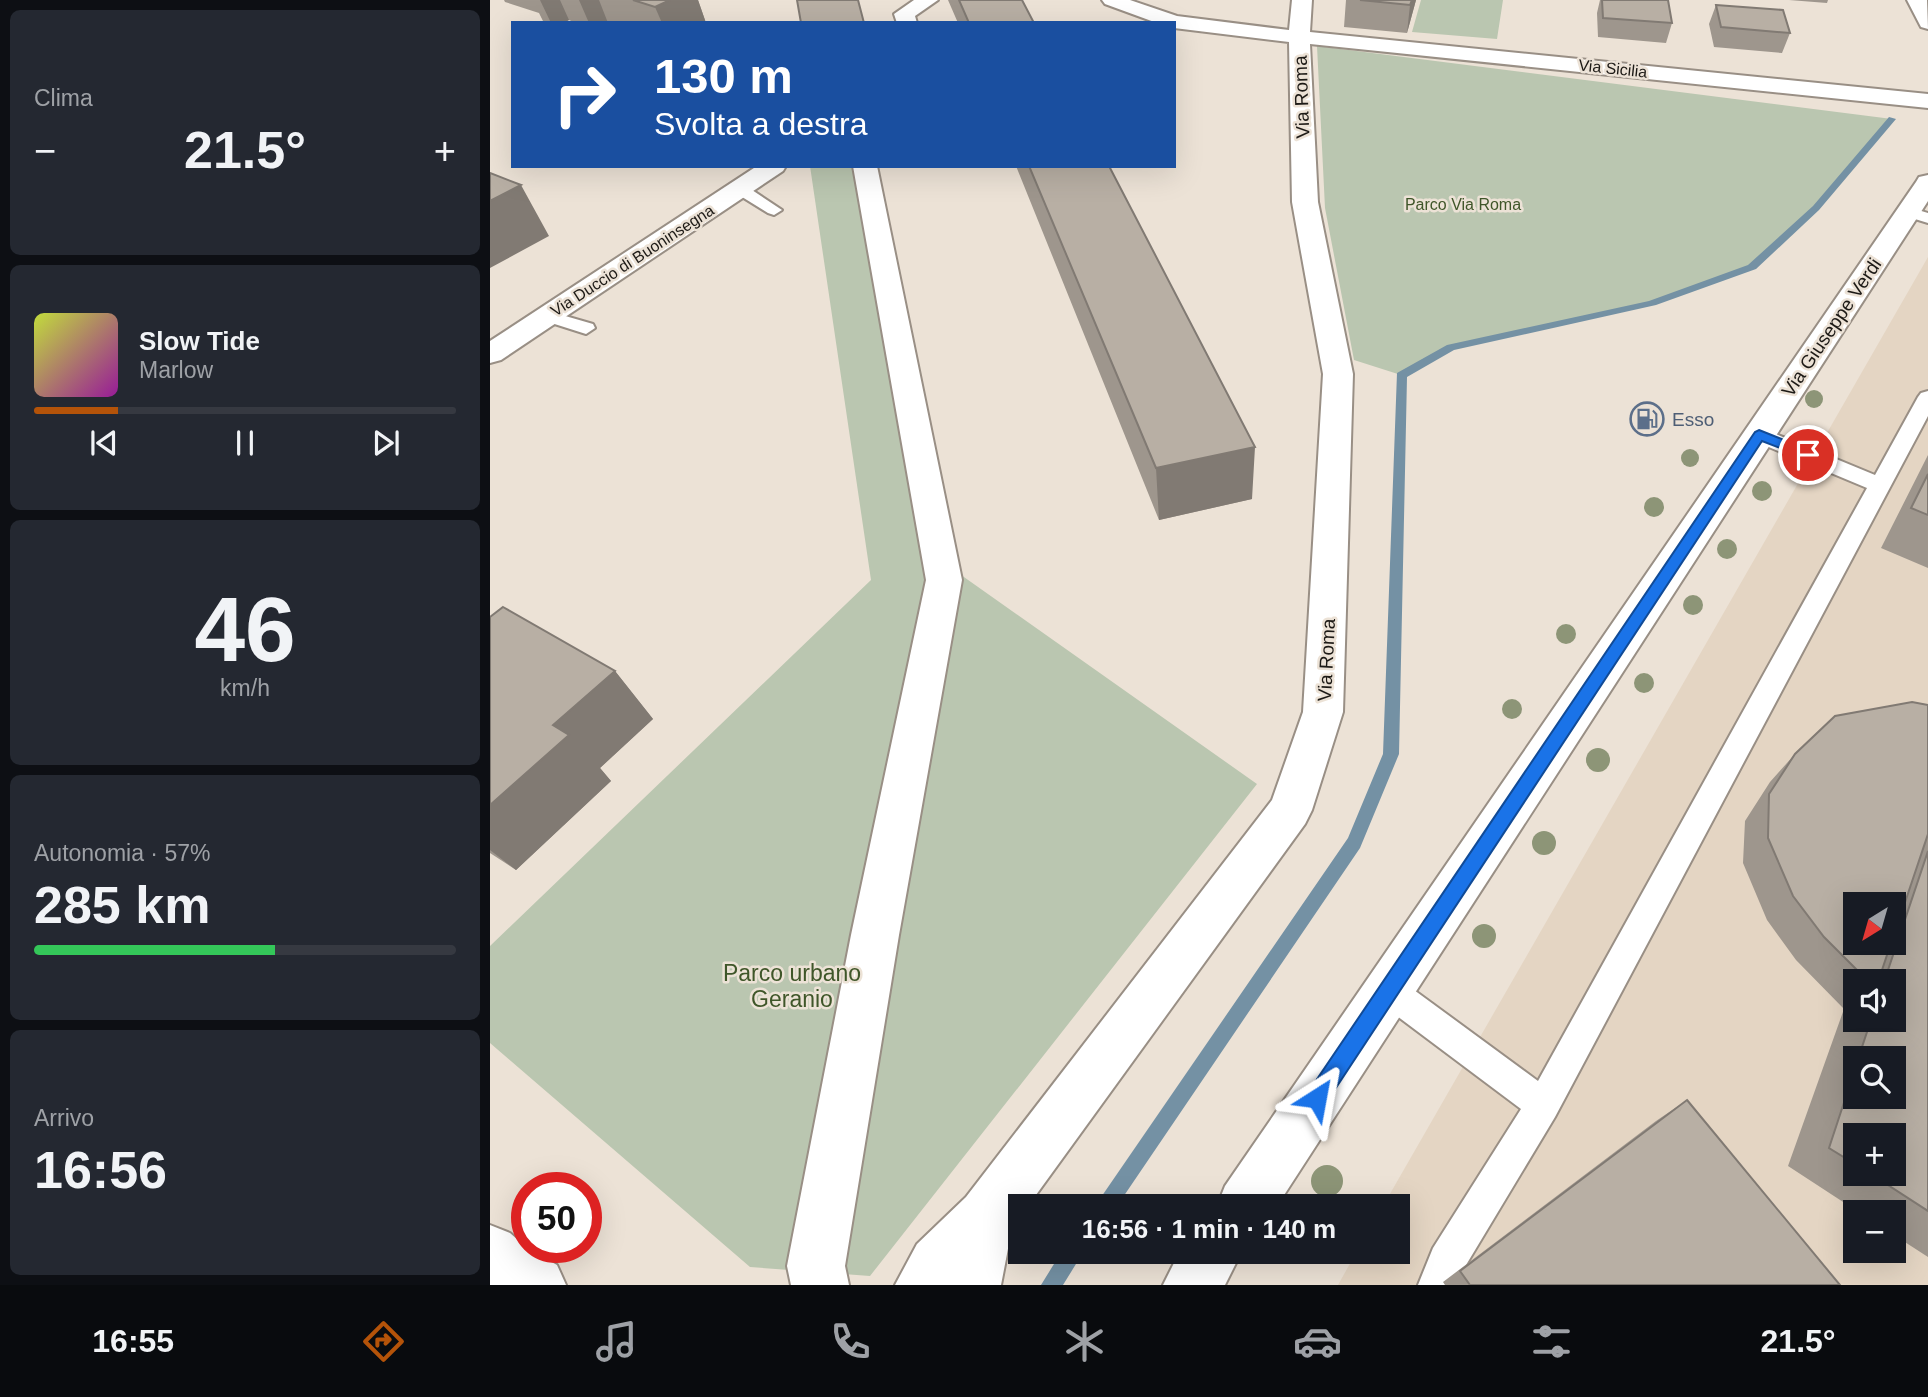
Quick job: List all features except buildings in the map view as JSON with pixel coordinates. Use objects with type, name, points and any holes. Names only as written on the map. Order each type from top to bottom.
[{"type":"street","points":[[906,21],[904,14],[928,0]]},
{"type":"street","name":"Via Sicilia","points":[[1112,0],[1171,21]]},
{"type":"street","points":[[1917,0],[1928,23]]},
{"type":"street","name":"Via Sicilia","points":[[1176,22],[1300,19],[1928,101]]},
{"type":"street","name":"Via Roma","points":[[924,1285],[937,1264],[986,1217],[1290,810],[1324,712],[1338,374],[1305,202],[1300,19]]},
{"type":"street","name":"Via Duccio di Buoninsegna","points":[[490,354],[771,168]]},
{"type":"street","points":[[820,1285],[816,1266],[875,935],[944,580],[865,168]]},
{"type":"street","name":"Via Giuseppe Verdi","points":[[1253,1194],[1759,435],[1924,196]]},
{"type":"street","name":"Via Roma","points":[[972,1285],[986,1217]]},
{"type":"street","points":[[1192,1285],[1206,1264]]},
{"type":"lane","points":[[740,188],[774,210]]},
{"type":"lane","points":[[548,316],[586,328]]},
{"type":"lane","points":[[1436,1285],[1446,1261],[1543,1105],[1928,397]]},
{"type":"lane","points":[[1759,435],[1880,485]]},
{"type":"lane","points":[[1388,990],[1543,1105]]},
{"type":"shaded area","points":[[1928,257],[1928,1285],[1338,1285],[1350,1264],[1410,1264],[1410,1194],[1390,1194]]},
{"type":"green space","points":[[1421,0],[1503,0],[1497,39],[1412,32]]},
{"type":"green space","name":"Parco Via Roma","points":[[1317,46],[1892,119],[1816,208],[1752,267],[1652,303],[1451,347],[1401,375],[1354,360],[1325,208]]},
{"type":"green space","name":"Parco urbano Geranio","points":[[810,168],[866,168],[954,570],[1257,784],[870,1276],[750,1267],[490,1043],[490,946],[871,580]]},
{"type":"waterway","points":[[1113,1194],[1354,843],[1391,754],[1401,375],[1451,347],[1652,303],[1752,267],[1816,208],[1892,119]]},
{"type":"waterway","points":[[1051,1285],[1065,1264]]},
{"type":"place","name":"Esso","points":[[1647,419]]},
{"type":"route","points":[[1317,1098],[1759,435],[1808,455]]}]
